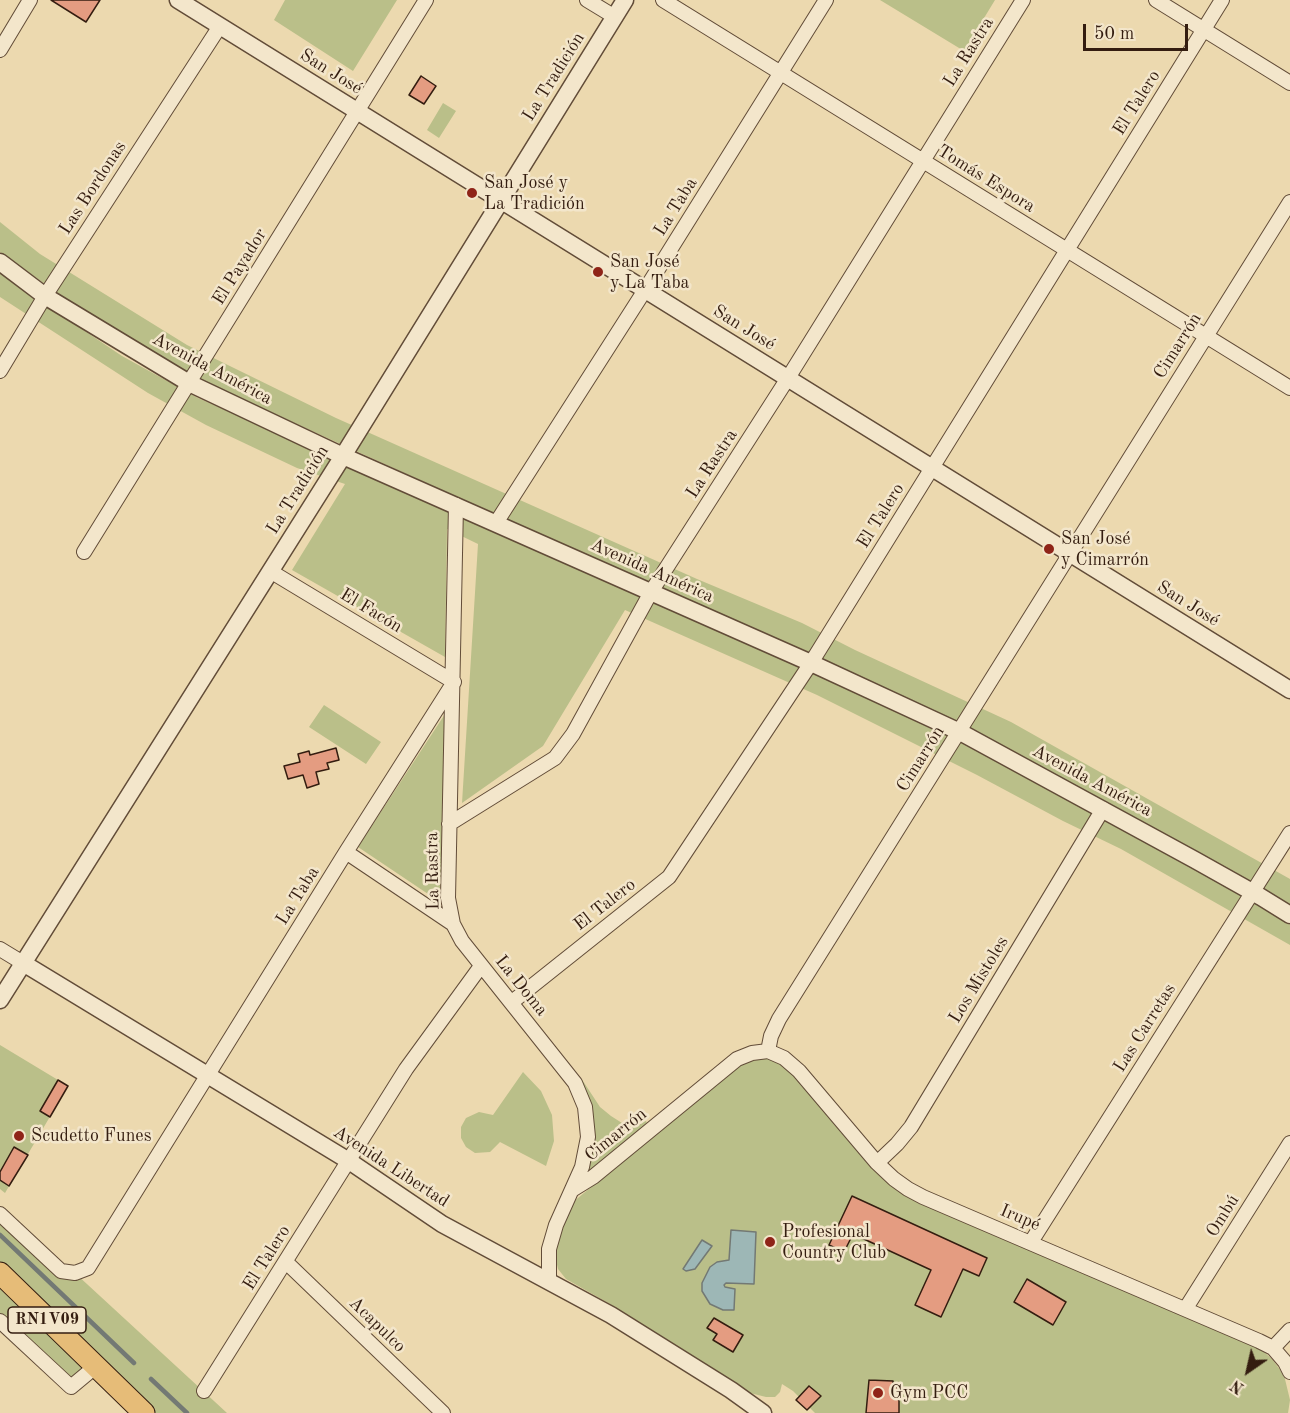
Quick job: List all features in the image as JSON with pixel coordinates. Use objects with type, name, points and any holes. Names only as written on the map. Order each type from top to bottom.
[{"type":"main road","name":"RN1V09","points":[[0,1273],[144,1413]]},
{"type":"street","points":[[0,50],[30,0]]},
{"type":"street","name":"San José","points":[[178,0],[1290,690]]},
{"type":"street","name":"El Payador","points":[[84,552],[426,0]]},
{"type":"street","points":[[587,0],[615,17]]},
{"type":"street","name":"La Tradición","points":[[0,1000],[343,456],[625,0]]},
{"type":"street","name":"Tomás Espora","points":[[663,0],[1290,388]]},
{"type":"street","name":"La Taba","points":[[496,523],[826,0]]},
{"type":"street","name":"La Rastra","points":[[453,924],[448,898],[449,824],[555,758],[573,734],[651,592],[788,378],[1023,0]]},
{"type":"street","points":[[1156,0],[1290,83]]},
{"type":"street","name":"El Talero","points":[[512,1002],[669,877],[811,663],[1222,0]]},
{"type":"street","name":"Las Bordonas","points":[[0,371],[45,296],[220,26]]},
{"type":"street","name":"Cimarrón","points":[[572,1190],[593,1177],[737,1059],[752,1053],[768,1051],[771,1036],[780,1018],[1290,202]]},
{"type":"street","name":"Avenida América","points":[[0,262],[45,296],[189,383],[343,456],[811,663],[960,732],[1252,891],[1290,915]]},
{"type":"street","points":[[449,824],[454,682],[456,505]]},
{"type":"street","name":"El Facón","points":[[270,571],[454,682]]},
{"type":"street","name":"La Taba","points":[[0,1214],[61,1271],[75,1273],[88,1268],[454,682]]},
{"type":"street","name":"Los Mistoles","points":[[877,1163],[911,1127],[1103,809]]},
{"type":"street","name":"Las Carretas","points":[[1031,1242],[1290,833]]},
{"type":"street","name":"La Doma","points":[[346,852],[453,924],[462,941],[481,966],[575,1083],[585,1107],[588,1137],[582,1167],[572,1190]]},
{"type":"street","name":"Avenida Libertad","points":[[0,949],[349,1161],[442,1224],[549,1280],[665,1348],[763,1413]]},
{"type":"street","name":"El Talero","points":[[204,1391],[406,1069],[481,966]]},
{"type":"street","name":"Irupé","points":[[768,1051],[784,1058],[798,1071],[877,1163],[894,1179],[923,1197],[1186,1308],[1273,1348],[1290,1372]]},
{"type":"street","name":"Ombú","points":[[1186,1308],[1290,1143]]},
{"type":"street","points":[[549,1280],[549,1249],[556,1225],[572,1190]]},
{"type":"street","name":"Acapulco","points":[[285,1262],[443,1413]]},
{"type":"street","points":[[0,1321],[71,1388],[95,1367]]},
{"type":"street","points":[[1273,1348],[1290,1330]]},
{"type":"green space","points":[[285,0],[397,0],[353,71],[274,20]]},
{"type":"green space","points":[[880,0],[995,0],[964,51]]},
{"type":"green space","points":[[443,103],[456,111],[439,138],[427,130]]},
{"type":"green space","points":[[0,222],[40,254],[187,345],[336,418],[697,579],[802,623],[1011,722],[1290,879],[1290,907],[666,592],[213,386],[62,296],[0,252]]},
{"type":"green space","points":[[0,272],[122,356],[198,398],[884,703],[1047,786],[1223,883],[1290,925],[1290,945],[1121,849],[977,775],[817,695],[625,610],[543,746],[462,803],[478,544],[447,529],[445,657],[292,570],[345,484],[297,468],[206,425],[148,393],[0,297]]},
{"type":"green space","points":[[324,705],[381,742],[366,764],[309,727]]},
{"type":"green space","points":[[445,714],[440,902],[358,847]]},
{"type":"green space","name":"Scudetto Funes","points":[[0,1045],[68,1086],[5,1193],[0,1189]]},
{"type":"green space","name":"Profesional Country Club","points":[[766,1058],[783,1064],[799,1078],[877,1173],[888,1183],[1257,1346],[1272,1359],[1284,1375],[1290,1400],[1288,1413],[815,1413],[793,1391],[782,1384],[780,1392],[775,1397],[750,1393],[610,1304],[566,1279],[558,1269],[554,1252],[556,1239],[573,1202],[737,1067]]},
{"type":"green space","points":[[523,1072],[541,1091],[552,1115],[554,1141],[546,1166],[500,1142],[490,1152],[475,1153],[466,1147],[461,1138],[461,1127],[466,1118],[479,1112],[493,1115]]},
{"type":"green space","points":[[581,1078],[600,1107],[611,1116],[622,1123],[635,1124],[646,1121],[648,1126],[610,1154],[587,1175],[584,1172],[592,1143],[594,1123]]},
{"type":"green space","points":[[0,1214],[50,1262],[75,1273],[227,1413],[144,1413],[95,1367],[71,1387],[0,1321]]},
{"type":"water","points":[[731,1230],[756,1232],[754,1284],[726,1283],[725,1287],[735,1289],[734,1310],[723,1310],[710,1304],[702,1291],[702,1283],[710,1267],[717,1262],[729,1260]]},
{"type":"water","points":[[702,1240],[712,1246],[695,1269],[686,1271],[683,1269]]},
{"type":"building","points":[[51,0],[100,0],[86,22]]},
{"type":"building","points":[[421,76],[436,86],[424,104],[409,95]]},
{"type":"building","points":[[336,748],[339,760],[327,763],[329,769],[316,772],[319,784],[307,788],[303,775],[288,779],[284,766],[300,762],[298,754],[309,751],[310,755]]},
{"type":"building","points":[[58,1080],[68,1086],[50,1117],[40,1111]]},
{"type":"building","points":[[14,1147],[28,1155],[9,1186],[0,1180],[0,1172]]},
{"type":"building","points":[[852,1196],[987,1258],[979,1276],[963,1269],[941,1317],[915,1305],[931,1270],[853,1234],[844,1252],[829,1245]]},
{"type":"building","points":[[1027,1279],[1066,1302],[1053,1325],[1014,1302]]},
{"type":"building","points":[[714,1318],[743,1335],[733,1352],[713,1340],[717,1334],[707,1328]]},
{"type":"building","name":"Gym PCC","points":[[869,1380],[893,1381],[893,1387],[899,1388],[899,1413],[866,1413]]},
{"type":"building","points":[[809,1386],[821,1396],[807,1410],[796,1400]]},
{"type":"waterway","points":[[0,1235],[134,1363]]},
{"type":"waterway","points":[[151,1379],[187,1413]]},
{"type":"place","name":"San José y La Tradición","points":[[472,193]]},
{"type":"place","name":"San José y La Taba","points":[[598,272]]},
{"type":"place","name":"San José y Cimarrón","points":[[1049,549]]},
{"type":"place","name":"Scudetto Funes","points":[[19,1136]]},
{"type":"place","name":"Profesional Country Club","points":[[770,1242]]},
{"type":"place","name":"Gym PCC","points":[[878,1393]]}]
